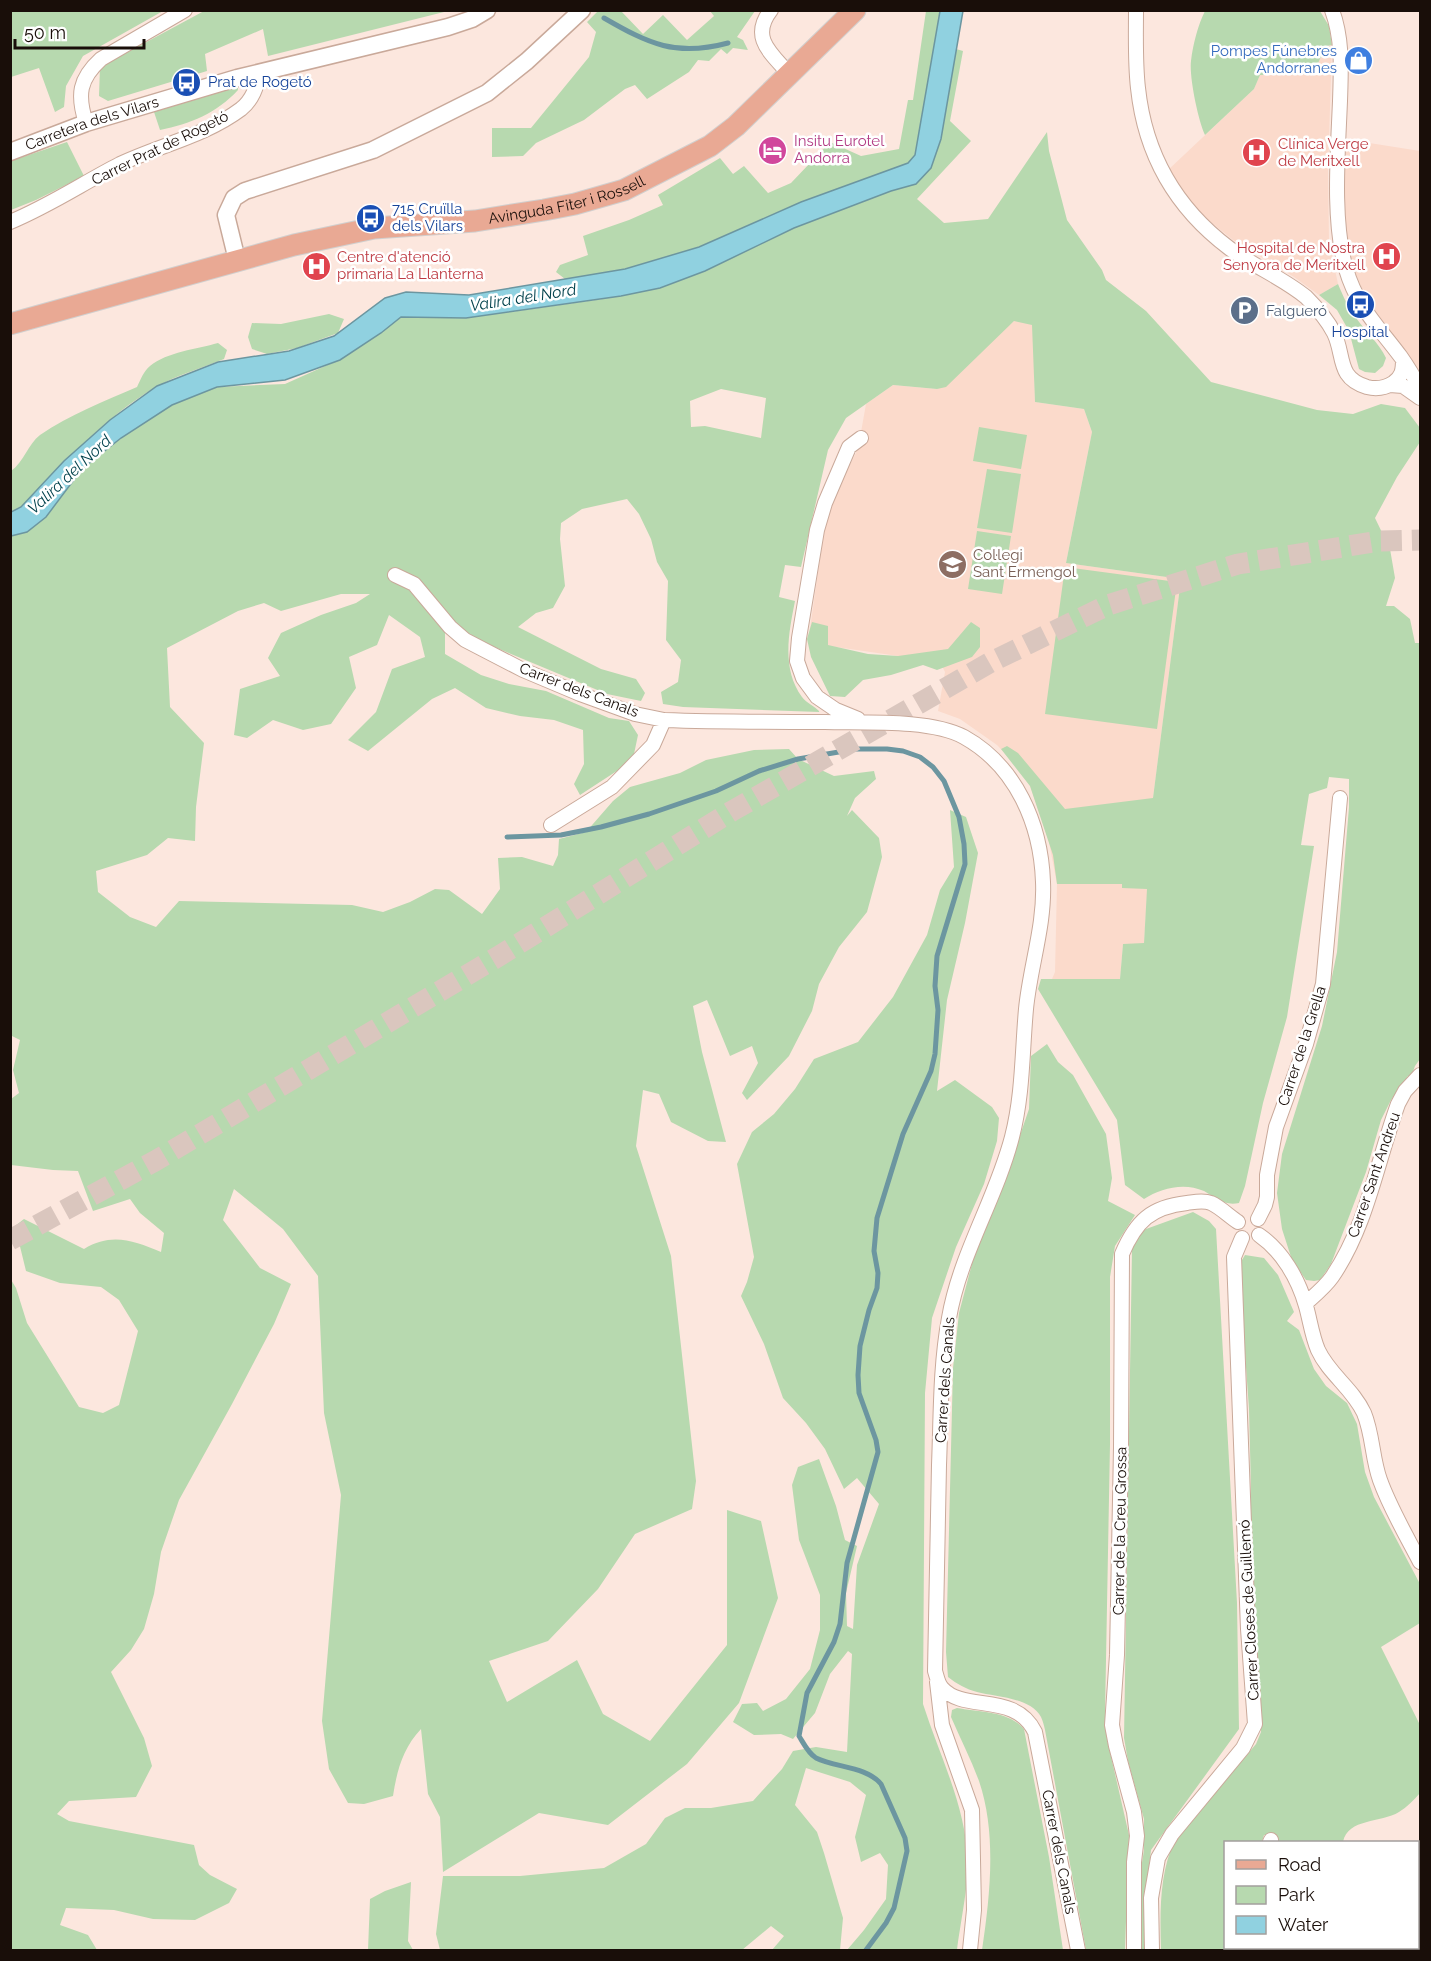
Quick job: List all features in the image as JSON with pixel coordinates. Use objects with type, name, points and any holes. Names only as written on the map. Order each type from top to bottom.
[{"type":"main road","name":"Avinguda Fiter i Rossell","points":[[10,324],[294,245],[374,228],[475,221],[507,216],[575,204],[624,190],[710,146],[736,126],[855,10]]},
{"type":"street","points":[[86,123],[81,96],[85,76],[101,59],[185,10]]},
{"type":"street","name":"Carretera dels Vilars","points":[[10,152],[86,123],[257,73],[448,27],[472,19],[487,10]]},
{"type":"street","points":[[237,260],[226,215],[234,198],[245,191],[373,150],[487,93],[513,73],[582,10]]},
{"type":"street","points":[[771,10],[764,19],[760,34],[767,49],[790,75]]},
{"type":"street","points":[[1136,10],[1139,98],[1151,151],[1166,180],[1189,210],[1228,247],[1304,295],[1321,312],[1335,335],[1341,363],[1348,377],[1359,385],[1372,388],[1390,385],[1403,386],[1420,398]]},
{"type":"street","points":[[1332,10],[1337,25],[1341,56],[1338,202],[1340,241],[1345,266],[1351,286],[1371,322],[1403,360],[1420,388]]},
{"type":"street","name":"Carrer Prat de Rogetó","points":[[10,222],[80,188],[119,165],[200,132],[242,108],[257,85],[257,73]]},
{"type":"street","points":[[1390,385],[1398,379],[1403,369],[1403,360]]},
{"type":"street","name":"Carrer dels Canals","points":[[861,438],[849,447],[825,503],[817,530],[797,661],[803,678],[817,698],[836,710],[867,723]]},
{"type":"street","name":"Carrer dels Canals","points":[[395,575],[414,584],[450,627],[465,640],[523,670],[580,694],[635,714],[664,720],[867,723],[927,725],[941,728],[965,738],[992,757],[1012,780],[1027,808],[1038,843],[1043,884],[1038,943],[1026,1008],[1021,1095],[1012,1137],[1000,1175],[955,1287],[948,1322],[942,1385],[935,1671],[939,1686],[946,1692],[961,1698],[1015,1711],[1030,1721],[1035,1732],[1078,1950]]},
{"type":"street","points":[[551,825],[612,787],[653,745],[664,720]]},
{"type":"street","name":"Carrer de la Grella","points":[[1258,1219],[1267,1197],[1267,1175],[1276,1127],[1306,1044],[1323,984],[1340,798]]},
{"type":"street","name":"Carrer Sant Andreu","points":[[1306,1304],[1331,1278],[1350,1245],[1363,1216],[1398,1104],[1405,1091],[1420,1075]]},
{"type":"street","name":"Carrer de la Creu Grossa","points":[[1134,1950],[1134,1862],[1137,1836],[1134,1812],[1112,1725],[1119,1574],[1122,1254],[1130,1236],[1142,1219],[1168,1206],[1211,1203],[1238,1222]]},
{"type":"street","points":[[1247,1215],[1258,1219],[1261,1227],[1259,1234],[1249,1240],[1242,1238],[1237,1232],[1238,1222],[1247,1215]]},
{"type":"street","points":[[1259,1234],[1277,1249],[1294,1276],[1306,1304],[1318,1350],[1326,1364],[1357,1400],[1364,1413],[1380,1480],[1420,1562]]},
{"type":"street","name":"Carrer Closes de Guillemó","points":[[1152,1950],[1151,1898],[1158,1858],[1172,1833],[1243,1748],[1255,1724],[1248,1629],[1234,1257],[1242,1238]]},
{"type":"street","points":[[935,1671],[942,1725],[972,1810],[975,1879],[970,1950]]},
{"type":"shaded area","name":"Clínica Verge de Meritxell","points":[[1332,45],[1328,171],[1329,241],[1338,284],[1319,295],[1233,240],[1202,215],[1167,171],[1254,89],[1260,75],[1313,74],[1326,46]]},
{"type":"shaded area","name":"Hospital de Nostra Senyora de Meritxell","points":[[1344,139],[1420,151],[1420,372],[1366,299],[1355,273],[1347,241],[1343,192]]},
{"type":"shaded area","name":"Col·legi Sant Ermengol","points":[[1014,321],[1033,325],[1035,402],[1084,409],[1092,432],[1066,563],[1181,579],[1153,798],[1144,944],[1123,944],[1120,979],[1052,979],[1055,972],[1057,884],[1049,842],[1030,786],[1013,762],[997,745],[960,719],[938,711],[945,672],[940,662],[808,643],[825,522],[839,486],[858,449],[866,404],[893,385],[937,389]]},
{"type":"green space","points":[[11,10],[163,11],[83,56],[66,86],[64,107],[55,112],[39,68],[11,77]]},
{"type":"green space","points":[[599,10],[621,11],[643,34],[663,15],[687,40],[714,16],[710,11],[755,11],[737,37],[743,40],[748,50],[733,48],[727,54],[721,49],[709,61],[698,60],[689,72],[647,99],[635,85],[625,89],[584,120],[536,143],[523,156],[492,157],[492,128],[531,128],[589,57],[596,32],[587,22]]},
{"type":"green space","points":[[963,10],[956,49],[963,51],[950,121],[971,141],[917,199],[944,223],[988,219],[1047,132],[1049,151],[1067,220],[1102,270],[1106,280],[1146,311],[1211,382],[1317,410],[1353,414],[1381,404],[1405,408],[1420,428],[1420,442],[1397,477],[1375,518],[1390,549],[1395,578],[1386,606],[1394,606],[1410,619],[1415,643],[1420,643],[1420,1059],[1411,1077],[1408,1076],[1391,1100],[1381,1120],[1366,1172],[1331,1264],[1320,1280],[1306,1280],[1292,1260],[1282,1229],[1277,1193],[1282,1154],[1322,1026],[1337,952],[1349,807],[1349,779],[1329,777],[1327,788],[1309,794],[1301,845],[1314,846],[1287,1017],[1239,1203],[1224,1202],[1204,1191],[1189,1187],[1165,1189],[1144,1199],[1125,1185],[1117,1120],[1038,989],[1041,979],[1120,979],[1123,944],[1144,943],[1147,889],[1122,888],[1122,884],[1057,884],[1053,855],[1030,786],[1001,749],[1007,746],[1018,753],[1065,809],[1153,798],[1181,579],[1066,563],[1092,432],[1084,409],[1035,402],[1032,325],[1014,321],[946,387],[937,389],[893,385],[846,418],[828,450],[801,567],[785,565],[779,597],[795,601],[788,650],[795,686],[802,697],[820,712],[683,707],[663,704],[661,692],[678,682],[681,660],[666,640],[668,581],[657,562],[651,539],[639,514],[627,499],[582,509],[561,523],[560,539],[565,586],[553,608],[536,613],[518,627],[601,669],[636,679],[645,693],[641,701],[607,694],[480,641],[445,622],[445,654],[481,675],[509,684],[546,691],[609,718],[629,721],[638,735],[634,754],[626,765],[580,795],[574,784],[584,764],[583,730],[554,720],[520,716],[486,708],[455,688],[432,699],[368,751],[348,740],[376,712],[392,669],[425,657],[420,637],[389,615],[377,645],[349,657],[356,688],[331,724],[303,730],[273,720],[247,738],[234,735],[240,689],[280,676],[268,658],[281,633],[321,615],[356,603],[370,594],[341,594],[281,611],[264,603],[238,611],[167,648],[170,707],[204,743],[196,807],[195,841],[168,838],[147,855],[96,871],[98,892],[130,917],[156,927],[179,901],[352,905],[383,912],[435,889],[449,890],[482,914],[500,889],[498,858],[522,857],[553,866],[558,855],[559,839],[586,832],[613,801],[630,787],[680,773],[706,760],[754,750],[789,749],[798,759],[834,776],[874,771],[876,779],[855,798],[847,816],[852,810],[879,838],[882,857],[867,912],[839,947],[819,984],[812,1011],[789,1056],[747,1100],[742,1093],[758,1063],[752,1046],[730,1056],[707,1000],[693,1006],[702,1052],[726,1142],[708,1141],[671,1122],[659,1094],[643,1090],[636,1146],[671,1256],[696,1481],[692,1509],[635,1534],[598,1589],[548,1641],[489,1661],[507,1702],[577,1660],[603,1714],[650,1741],[727,1645],[727,1510],[761,1521],[778,1598],[739,1703],[687,1764],[608,1825],[539,1813],[443,1872],[440,1817],[428,1794],[421,1729],[402,1760],[393,1796],[364,1804],[348,1803],[329,1769],[322,1721],[341,1495],[324,1413],[318,1276],[283,1229],[234,1189],[223,1220],[260,1268],[291,1284],[274,1324],[179,1500],[161,1552],[154,1594],[144,1629],[131,1650],[111,1672],[144,1738],[152,1766],[136,1797],[69,1801],[57,1814],[69,1821],[194,1845],[199,1865],[210,1875],[237,1889],[229,1903],[195,1920],[153,1919],[114,1910],[66,1908],[60,1925],[88,1935],[97,1950],[11,1950],[10,1278],[16,1288],[27,1323],[79,1407],[103,1413],[119,1405],[138,1331],[119,1300],[101,1287],[60,1283],[26,1271],[15,1226],[24,1219],[84,1249],[104,1241],[123,1240],[142,1244],[161,1252],[164,1233],[140,1213],[130,1199],[93,1211],[78,1171],[11,1165],[11,1099],[19,1093],[13,1070],[20,1040],[10,1035],[11,536],[27,532],[46,517],[82,469],[121,438],[172,405],[195,395],[217,387],[285,384],[343,358],[401,317],[466,318],[602,299],[583,276],[565,279],[556,272],[560,265],[588,255],[583,236],[663,205],[658,195],[720,158],[733,174],[744,166],[768,193],[791,183],[830,142],[861,156],[899,149],[908,100],[913,100],[926,11]],"holes":[[[721,389],[766,398],[761,438],[705,426],[691,427],[690,401]]]},
{"type":"green space","points":[[204,11],[448,11],[268,56],[263,29],[205,54],[207,71],[108,101],[99,96],[100,67]]},
{"type":"green space","points":[[1205,11],[1320,11],[1329,26],[1332,45],[1326,46],[1313,74],[1260,75],[1254,89],[1205,135],[1195,98],[1191,68],[1194,41]]},
{"type":"green space","points":[[238,86],[238,90],[230,98],[212,111],[192,121],[160,130],[154,112]]},
{"type":"green space","points":[[67,142],[84,176],[11,210],[11,161]]},
{"type":"green space","points":[[1338,284],[1353,314],[1380,347],[1386,358],[1383,366],[1375,373],[1359,369],[1349,331],[1337,310],[1319,295]]},
{"type":"green space","points":[[329,314],[344,319],[338,333],[297,348],[267,354],[252,349],[248,337],[252,323],[281,324]]},
{"type":"green space","points":[[218,343],[227,350],[224,359],[172,379],[137,399],[101,428],[19,509],[11,511],[11,471],[40,435],[75,415],[137,387],[142,376],[157,361],[173,354]]},
{"type":"green space","points":[[979,427],[1027,435],[1021,469],[973,461]]},
{"type":"green space","points":[[987,469],[1021,474],[1012,533],[977,528]]},
{"type":"green space","points":[[977,531],[1011,536],[1002,594],[968,589]]},
{"type":"green space","points":[[1065,567],[1177,582],[1157,729],[1045,714]]},
{"type":"green space","points":[[812,622],[828,626],[828,645],[868,654],[898,656],[948,649],[971,622],[980,628],[980,647],[972,657],[937,670],[923,665],[891,675],[863,680],[845,697],[830,696],[811,657],[807,639]]},
{"type":"green space","points":[[950,810],[966,817],[978,853],[947,1000],[937,1091],[955,1080],[992,1107],[999,1118],[997,1141],[984,1184],[956,1247],[932,1318],[925,1393],[923,1704],[951,1782],[963,1822],[966,1842],[968,1873],[957,1950],[847,1950],[886,1899],[888,1865],[880,1853],[861,1862],[855,1837],[866,1795],[850,1782],[806,1768],[795,1805],[817,1832],[824,1853],[843,1918],[840,1950],[772,1950],[784,1936],[771,1926],[742,1950],[440,1950],[436,1934],[443,1876],[520,1876],[604,1868],[646,1844],[665,1818],[685,1808],[711,1808],[753,1801],[782,1769],[793,1751],[816,1747],[847,1752],[852,1654],[848,1651],[830,1674],[815,1713],[793,1739],[781,1734],[754,1735],[733,1722],[742,1704],[757,1703],[763,1711],[786,1699],[810,1669],[820,1630],[820,1595],[799,1540],[792,1485],[798,1467],[819,1459],[836,1506],[845,1540],[857,1546],[846,1593],[847,1626],[853,1629],[857,1565],[879,1504],[857,1478],[844,1489],[825,1449],[806,1423],[783,1398],[764,1344],[741,1296],[754,1257],[737,1164],[752,1132],[774,1114],[795,1089],[814,1059],[858,1042],[893,997],[927,935],[940,890],[954,867]]},
{"type":"green space","points":[[1047,1044],[1058,1062],[1073,1075],[1106,1134],[1112,1178],[1108,1201],[1135,1215],[1115,1246],[1110,1277],[1110,1444],[1105,1714],[1107,1739],[1129,1835],[1125,1950],[1086,1950],[1041,1717],[1029,1705],[973,1691],[948,1677],[946,1652],[953,1368],[959,1313],[973,1260],[1001,1191],[1029,1109],[1031,1056]]},
{"type":"green space","points":[[1193,1212],[1209,1221],[1216,1229],[1237,1603],[1239,1729],[1151,1850],[1146,1892],[1144,1950],[1141,1950],[1141,1869],[1144,1850],[1144,1819],[1124,1738],[1132,1249],[1137,1236],[1146,1229]]},
{"type":"green space","points":[[1245,1255],[1264,1258],[1278,1275],[1294,1312],[1287,1321],[1299,1330],[1314,1369],[1326,1386],[1347,1403],[1357,1424],[1365,1472],[1374,1497],[1420,1584],[1420,1623],[1381,1647],[1420,1725],[1420,1793],[1399,1812],[1351,1829],[1343,1841],[1275,1841],[1276,1836],[1264,1835],[1262,1841],[1224,1841],[1224,1949],[1239,1950],[1161,1950],[1163,1880],[1175,1840],[1256,1744],[1261,1732],[1252,1550],[1248,1534],[1251,1489],[1249,1409],[1242,1311],[1242,1260]]},
{"type":"green space","points":[[957,1708],[1002,1716],[1018,1723],[1024,1729],[1049,1857],[1063,1950],[982,1950],[989,1887],[988,1822],[979,1781],[951,1717],[952,1710]]},
{"type":"green space","points":[[411,1882],[408,1941],[413,1950],[368,1950],[370,1899]]},
{"type":"water","name":"Valira del Nord","points":[[940,11],[963,11],[941,139],[931,168],[916,184],[891,191],[794,228],[705,271],[660,288],[621,296],[466,318],[401,317],[340,360],[285,380],[217,387],[172,405],[121,438],[82,469],[46,517],[27,532],[11,536],[11,512],[21,507],[64,461],[110,420],[157,386],[218,362],[289,351],[334,336],[385,298],[406,292],[469,295],[625,269],[699,247],[801,202],[908,163],[915,155]]},
{"type":"waterway","points":[[604,18],[635,35],[663,46],[693,49],[728,43]]},
{"type":"waterway","points":[[507,837],[561,835],[601,827],[649,814],[716,791],[759,771],[798,759],[856,749],[887,749],[903,751],[920,757],[933,767],[944,781],[959,817],[965,864],[937,956],[935,986],[938,1010],[935,1054],[931,1071],[903,1134],[877,1218],[874,1251],[878,1273],[877,1288],[860,1346],[859,1393],[878,1452],[847,1563],[840,1624],[834,1642],[807,1693],[799,1736],[808,1751],[816,1758],[859,1770],[875,1778],[881,1784],[905,1838],[907,1851],[894,1908],[866,1950]]},
{"type":"tunnel","points":[[10,1240],[155,1161],[499,956],[732,811],[991,662],[1108,605],[1238,564],[1379,541],[1420,540]]},
{"type":"place","name":"Pompes Fúnebres Andorranes","points":[[1358,60]]},
{"type":"place","name":"Prat de Rogetó","points":[[187,82]]},
{"type":"place","name":"Insitu Eurotel Andorra","points":[[773,150]]},
{"type":"place","name":"Clínica Verge de Meritxell","points":[[1257,153]]},
{"type":"place","name":"715 Cruïlla dels Vilars","points":[[371,218]]},
{"type":"place","name":"Hospital de Nostra Senyora de Meritxell","points":[[1386,257]]},
{"type":"place","name":"Centre d'atenció primaria La Llanterna","points":[[316,266]]},
{"type":"place","name":"Hospital","points":[[1360,305]]},
{"type":"place","name":"Falgueró","points":[[1245,311]]},
{"type":"place","name":"Col·legi Sant Ermengol","points":[[952,564]]}]
